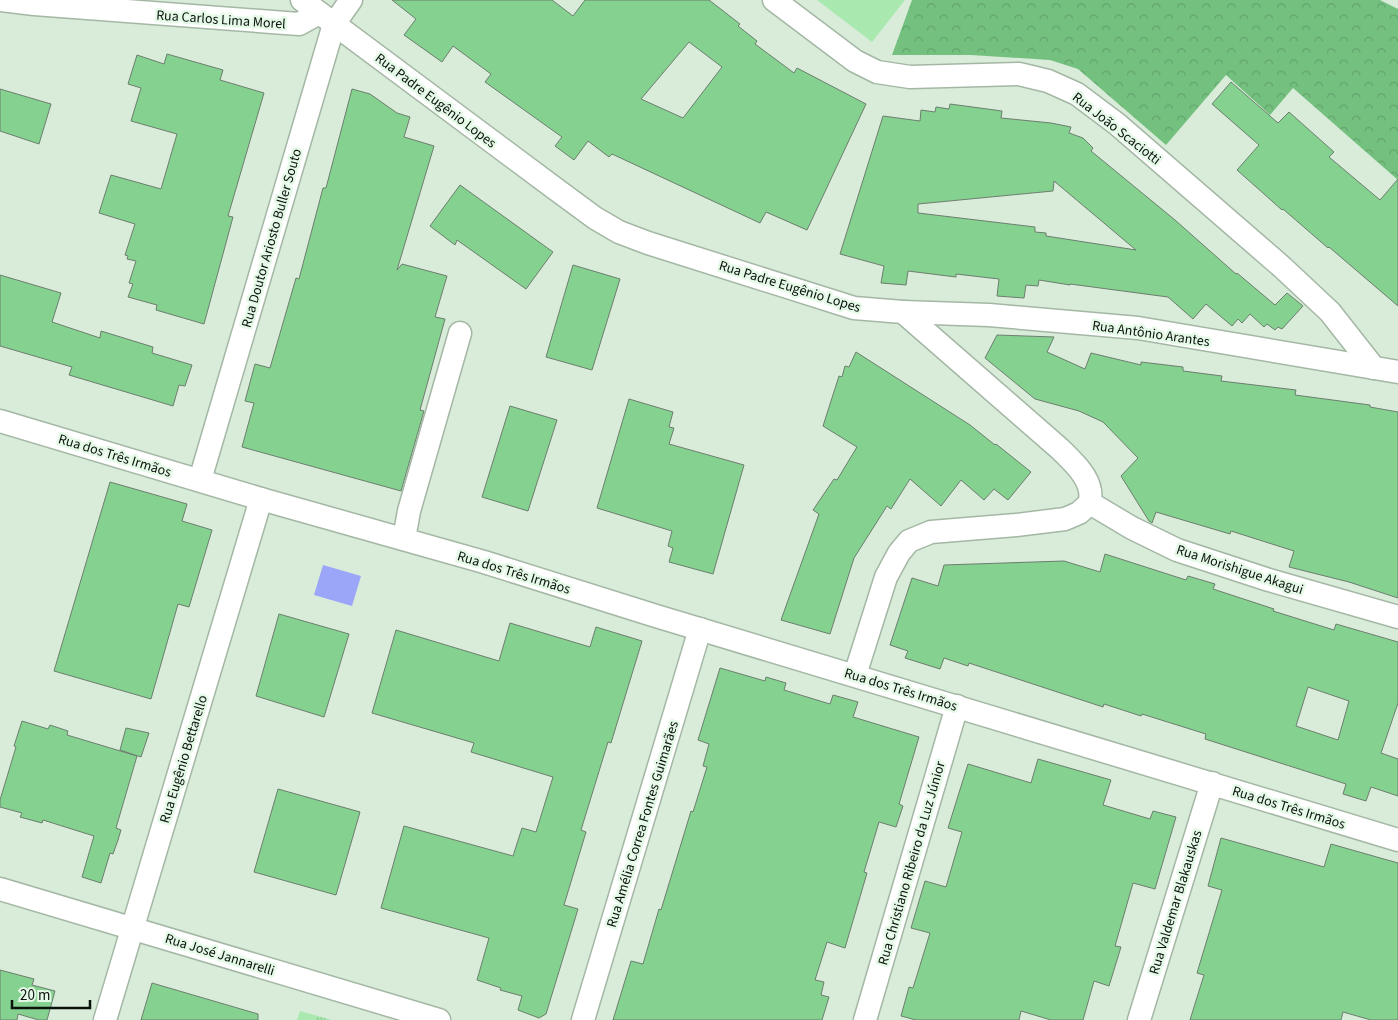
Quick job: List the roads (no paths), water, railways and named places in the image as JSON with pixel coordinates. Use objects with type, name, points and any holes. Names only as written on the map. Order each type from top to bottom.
[{"type":"street","name":"Rua Carlos Lima Morel","points":[[1,0],[80,4],[299,24],[318,12]]},
{"type":"street","name":"Rua Doutor Ariosto Buller Souto","points":[[200,480],[318,12],[351,0]]},
{"type":"street","name":"Rua João Scaciotti","points":[[774,0],[854,61],[877,72],[910,76],[1019,74],[1048,81],[1077,94],[1117,124],[1282,267],[1330,312],[1374,368]]},
{"type":"street","name":"Rua Padre Eugênio Lopes","points":[[318,12],[595,218],[619,232],[648,243],[854,308],[903,312]]},
{"type":"street","name":"Rua Antônio Arantes","points":[[903,312],[989,315],[1138,328],[1398,372]]},
{"type":"street","points":[[855,675],[886,576],[899,553],[909,541],[931,532],[1065,519],[1079,513],[1090,503],[1090,491],[1087,482],[1060,449],[903,312]]},
{"type":"street","points":[[404,539],[409,512],[460,333]]},
{"type":"street","name":"Rua dos Três Irmãos","points":[[0,421],[261,499],[484,562],[1398,840]]},
{"type":"street","name":"Rua Eugênio Bettarello","points":[[105,1020],[261,499]]},
{"type":"street","name":"Rua Morishigue Akagui","points":[[1090,503],[1132,528],[1177,550],[1269,580],[1398,617]]},
{"type":"street","name":"Rua Amélia Correa Fontes Guimarães","points":[[583,1020],[700,629]]},
{"type":"street","name":"Rua Christiano Ribeiro da Luz Júnior","points":[[865,1020],[957,706]]},
{"type":"street","name":"Rua Valdemar Blakauskas","points":[[1139,1020],[1212,784]]},
{"type":"street","name":"Rua José Jannarelli","points":[[0,889],[439,1020]]},
{"type":"water","points":[[323,565],[361,576],[352,606],[314,595]]}]
